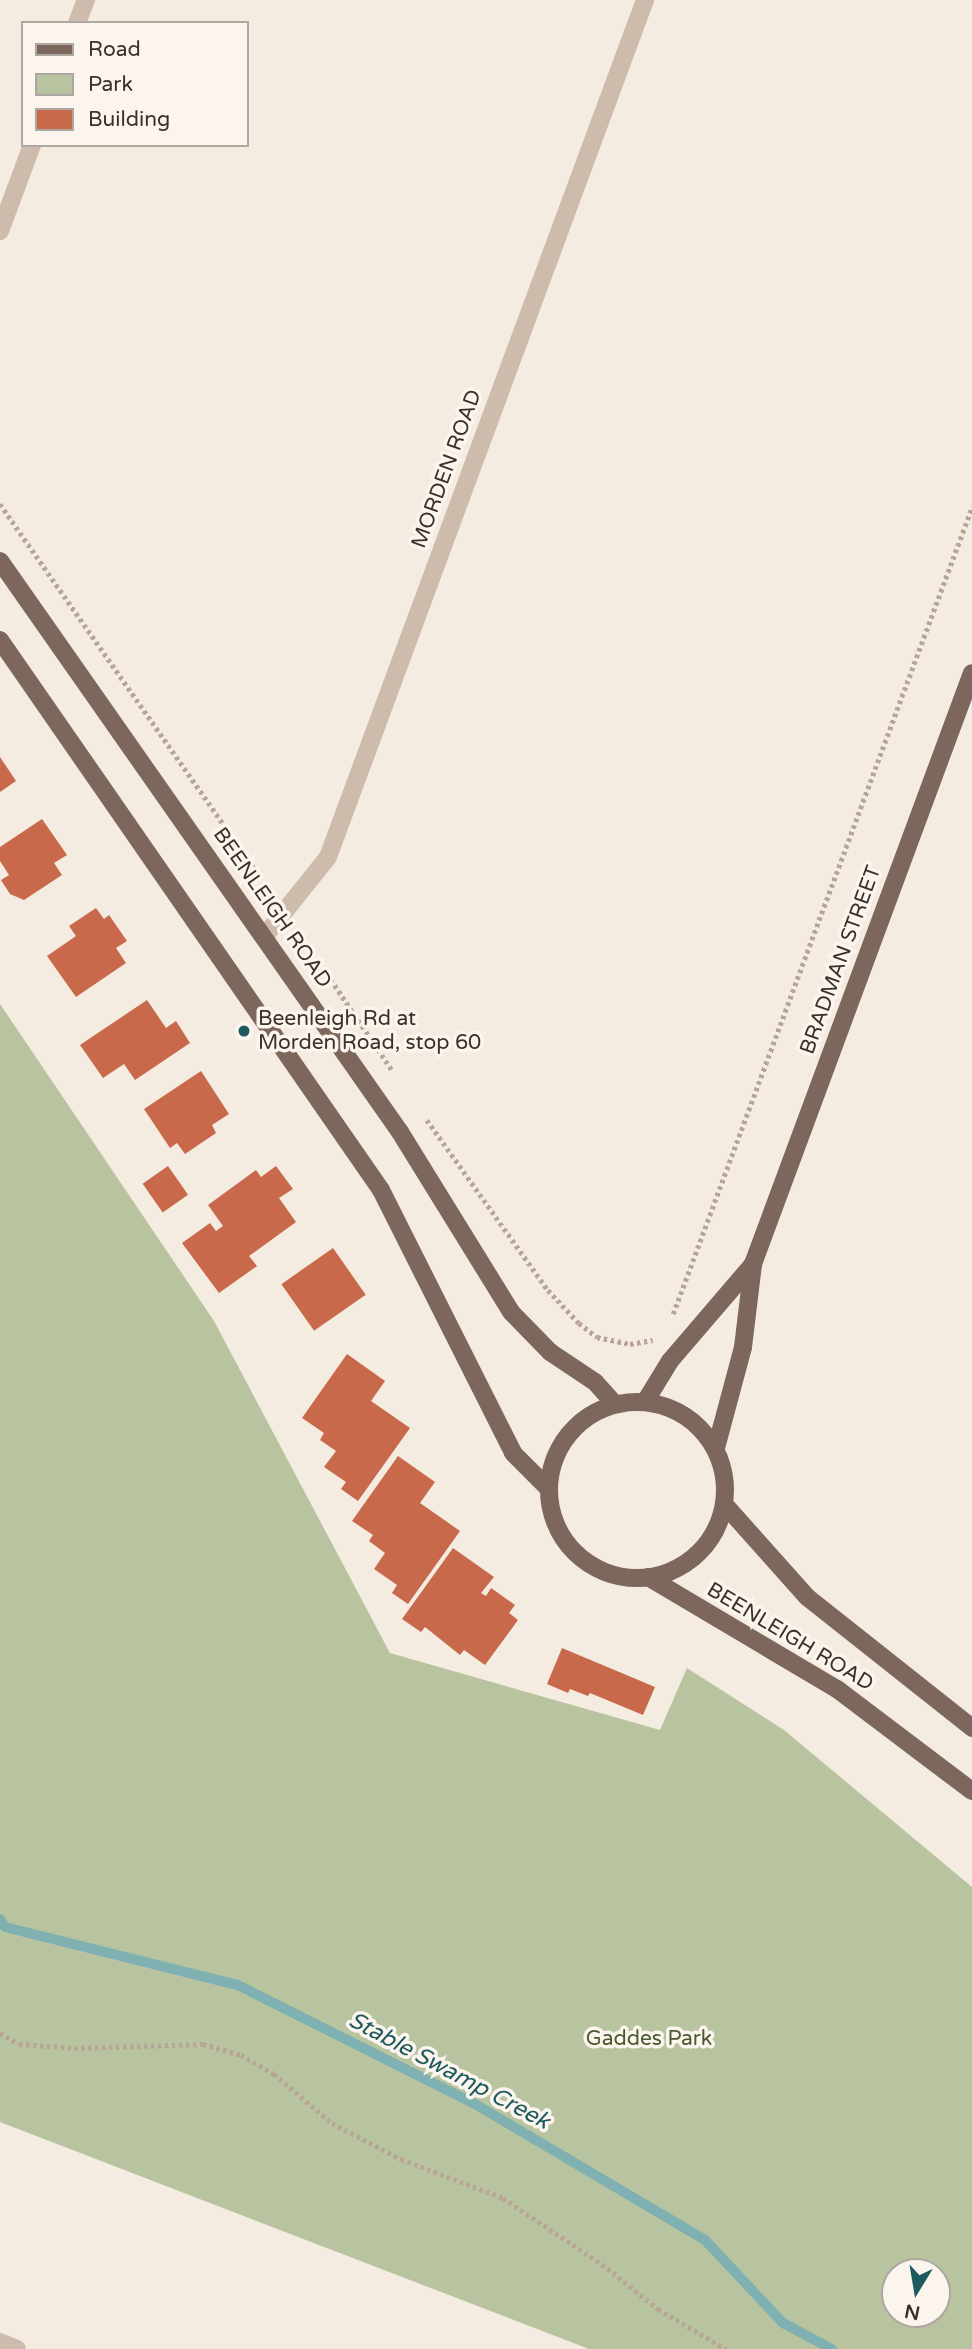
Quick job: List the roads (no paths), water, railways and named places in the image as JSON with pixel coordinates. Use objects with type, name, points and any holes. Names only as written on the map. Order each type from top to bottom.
[{"type":"main road","name":"BEENLEIGH ROAD","points":[[0,561],[400,1132],[511,1312],[550,1352],[595,1382],[615,1404]]},
{"type":"main road","points":[[0,640],[381,1190],[513,1453],[549,1489]]},
{"type":"main road","name":"BRADMAN STREET","points":[[716,1448],[743,1347],[753,1264],[972,673]]},
{"type":"main road","name":"BRADMAN STREET","points":[[645,1402],[670,1361],[753,1264]]},
{"type":"main road","points":[[645,1402],[673,1409],[698,1425],[716,1448],[725,1475],[725,1504],[716,1531],[699,1553],[676,1569],[648,1577],[618,1576],[590,1564],[575,1552],[553,1519],[549,1489],[554,1461],[567,1435],[589,1415],[615,1404],[645,1402]]},
{"type":"main road","name":"BEENLEIGH ROAD","points":[[725,1504],[817,1605],[972,1728]]},
{"type":"main road","name":"BEENLEIGH ROAD","points":[[648,1577],[837,1689],[972,1791]]},
{"type":"street","points":[[78,21],[86,0]]},
{"type":"street","name":"MORDEN ROAD","points":[[264,937],[328,857],[645,0]]},
{"type":"street","points":[[0,230],[31,147]]},
{"type":"street","points":[[0,2342],[17,2349]]},
{"type":"waterway","name":"Stable Swamp Creek","points":[[0,1919],[5,1927],[238,1985],[475,2104],[705,2240],[783,2323],[832,2349]]},
{"type":"place","name":"Beenleigh Rd at Morden Road, stop 60","points":[[244,1031]]},
{"type":"park label","name":"Gaddes Park","points":[[649,2039]]}]
